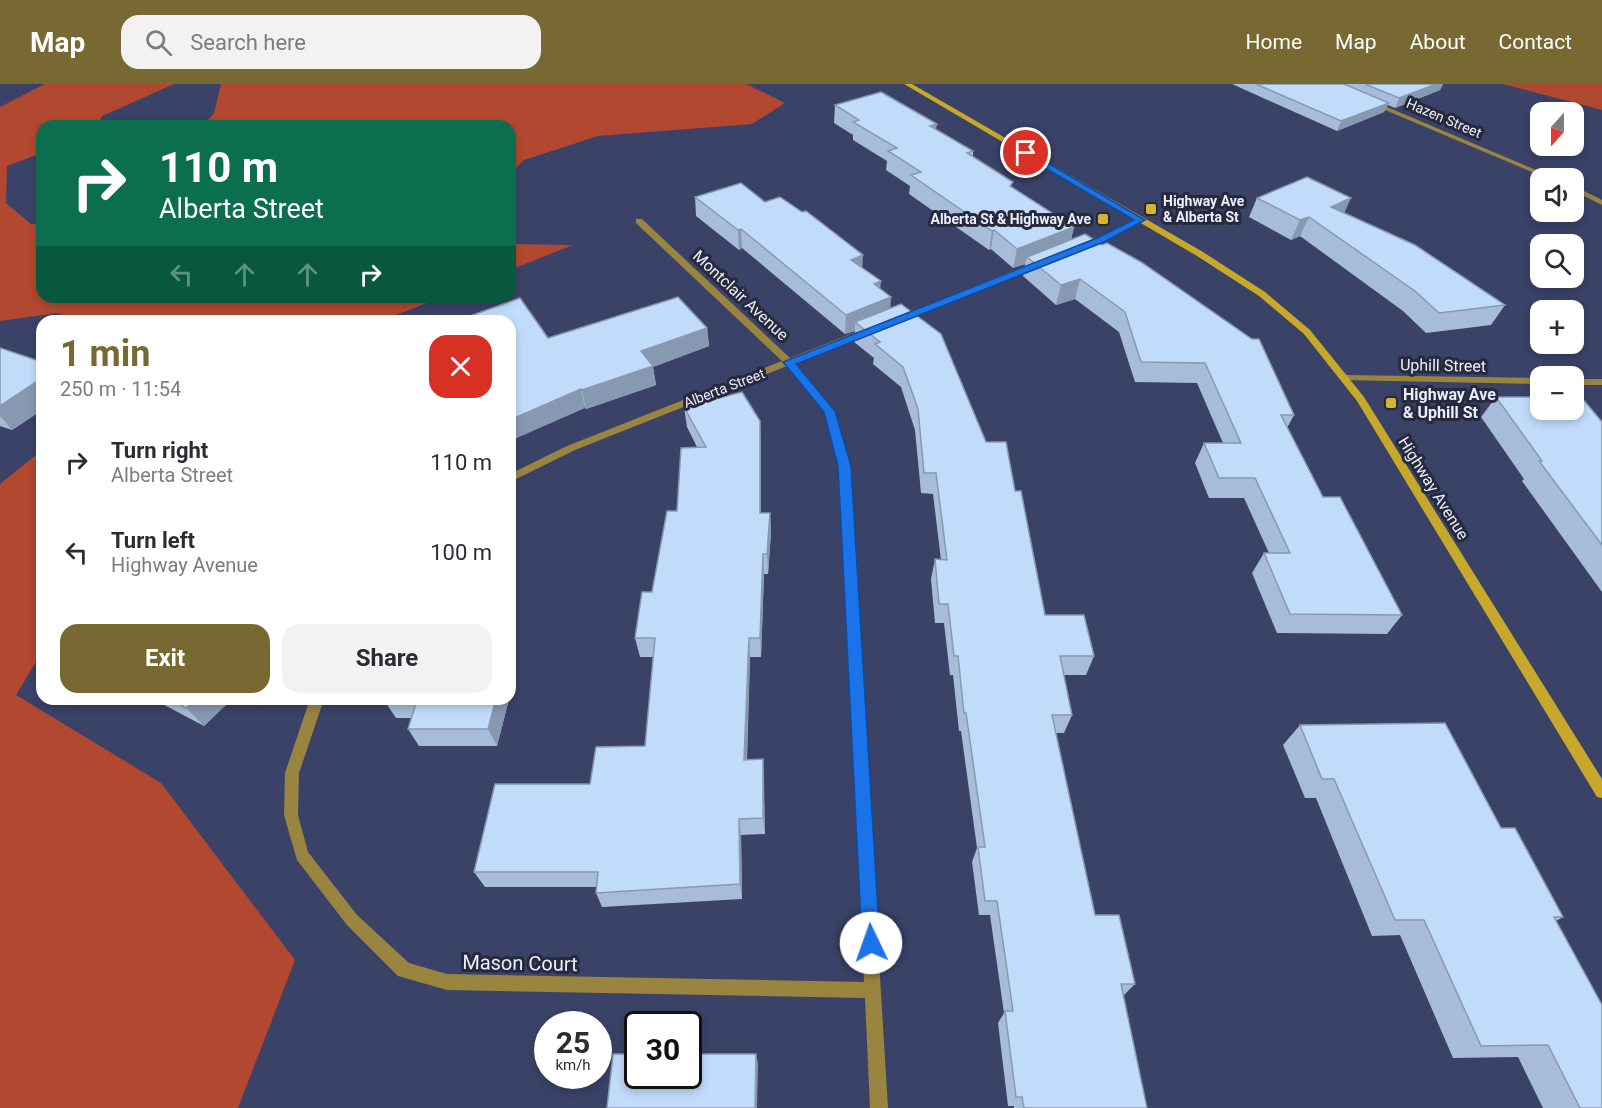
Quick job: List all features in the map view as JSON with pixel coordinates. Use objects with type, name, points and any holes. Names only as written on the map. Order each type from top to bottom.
[{"type":"main road","name":"Highway Avenue","points":[[907,84],[1141,220],[1262,294],[1307,332],[1361,399],[1602,792]]},
{"type":"street","name":"Hazen Street","points":[[1368,101],[1530,169]]},
{"type":"street","points":[[1584,193],[1602,203]]},
{"type":"street","points":[[1068,252],[1141,220]]},
{"type":"street","name":"Montclair Avenue","points":[[639,221],[789,362],[829,411],[844,466],[879,1108]]},
{"type":"street","points":[[895,320],[1046,261]]},
{"type":"street","name":"Alberta Street","points":[[516,475],[571,448],[873,329]]},
{"type":"street","name":"Uphill Street","points":[[1345,378],[1530,381]]},
{"type":"street","points":[[1584,382],[1602,382]]},
{"type":"street","name":"Mason Court","points":[[315,705],[292,773],[291,815],[302,855],[352,920],[404,970],[447,982],[874,990]]},
{"type":"shaded area","points":[[45,84],[174,84],[102,116],[100,120],[36,120],[36,155],[7,166],[6,203],[31,224],[36,224],[36,303],[427,303],[396,315],[62,315],[58,313],[0,321],[0,107]]},
{"type":"shaded area","points":[[221,84],[746,84],[785,103],[752,124],[598,136],[524,160],[516,168],[516,120],[208,120],[214,113]]},
{"type":"shaded area","points":[[1503,84],[1602,84],[1602,110],[1584,105],[1584,102],[1572,102]]},
{"type":"shaded area","points":[[516,244],[573,245],[516,268]]},
{"type":"shaded area","points":[[36,455],[36,662],[16,695],[161,783],[295,960],[238,1108],[0,1108],[0,484]]},
{"type":"building","points":[[1256,84],[1344,84],[1389,103],[1341,121]]},
{"type":"building","points":[[1365,84],[1436,84],[1399,98]]},
{"type":"building","points":[[881,92],[937,124],[930,126],[973,151],[967,153],[1013,182],[1010,186],[1074,227],[1017,249],[994,230],[992,231],[911,175],[921,172],[888,151],[897,148],[853,122],[859,120],[835,105]]},
{"type":"building","points":[[1307,177],[1351,198],[1331,207],[1415,245],[1505,305],[1439,313],[1415,291],[1309,217],[1300,220],[1257,198]]},
{"type":"building","points":[[741,183],[765,202],[780,197],[802,212],[806,211],[863,255],[851,260],[881,281],[874,284],[891,297],[846,315],[741,229],[738,230],[695,197]]},
{"type":"building","points":[[1085,234],[1102,245],[1107,243],[1141,262],[1252,339],[1259,339],[1294,415],[1281,415],[1323,497],[1340,497],[1402,615],[1290,614],[1264,553],[1290,553],[1255,478],[1219,478],[1204,443],[1241,443],[1205,363],[1141,362],[1125,312],[1080,279],[1061,285],[1027,257]]},
{"type":"building","points":[[678,297],[707,328],[641,351],[653,366],[581,389],[516,417],[516,315],[473,315],[506,303],[516,303],[516,299],[520,298],[548,338]]},
{"type":"building","points":[[901,304],[941,334],[986,442],[1006,442],[1015,491],[1021,491],[1045,615],[1084,615],[1094,656],[1060,656],[1072,715],[1052,715],[1095,915],[1119,915],[1135,984],[1121,984],[1147,1108],[1024,1108],[1022,1097],[1016,1097],[1005,1011],[1013,1011],[997,901],[985,901],[978,847],[985,847],[966,713],[964,713],[958,656],[954,656],[948,604],[939,604],[935,559],[947,560],[936,473],[924,473],[918,409],[903,367],[875,344],[880,342],[855,322]]},
{"type":"building","points":[[0,348],[36,360],[36,382],[0,406]]},
{"type":"building","points":[[742,392],[760,421],[760,513],[770,513],[767,554],[763,554],[760,638],[749,638],[744,760],[763,759],[763,818],[739,819],[740,884],[596,893],[598,872],[474,872],[495,784],[590,784],[596,747],[645,746],[655,638],[635,638],[642,592],[652,592],[667,511],[677,511],[681,448],[706,447],[684,407]]},
{"type":"building","points":[[1496,397],[1530,397],[1530,420],[1584,420],[1584,400],[1602,422],[1602,545],[1539,461],[1542,461]]},
{"type":"building","points":[[415,705],[494,705],[488,729],[408,729]]},
{"type":"building","points":[[1445,723],[1501,828],[1515,828],[1563,917],[1554,917],[1602,1005],[1602,1108],[1580,1108],[1548,1045],[1481,1046],[1424,920],[1395,920],[1334,779],[1322,779],[1300,725]]},
{"type":"building","points":[[613,1054],[624,1054],[624,1089],[702,1089],[702,1054],[756,1054],[755,1108],[607,1108],[609,1089],[612,1089]]},
{"type":"place","name":"Highway Ave & Alberta St","points":[[1151,209]]},
{"type":"place","name":"Alberta St & Highway Ave","points":[[1103,219]]},
{"type":"place","name":"Highway Ave & Uphill St","points":[[1391,403]]},
{"type":"route","points":[[871,943],[844,466],[829,411],[789,362],[1100,240],[1141,220],[1026,153]]}]
